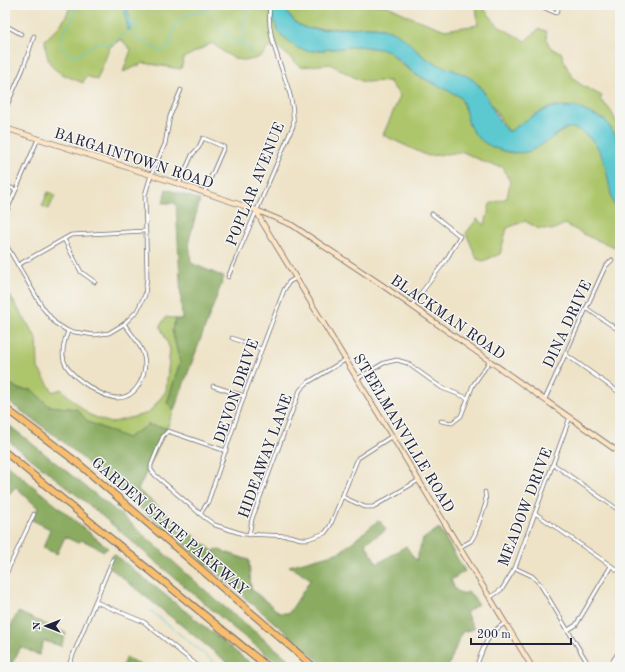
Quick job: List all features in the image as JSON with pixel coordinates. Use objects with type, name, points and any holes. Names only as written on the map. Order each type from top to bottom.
[{"type":"highway","name":"GARDEN STATE PARKWAY","points":[[5,408],[78,463],[314,667]]},
{"type":"highway","points":[[5,452],[268,667]]},
{"type":"main road","name":"BARGAINTOWN ROAD","points":[[5,128],[256,210]]},
{"type":"main road","name":"STEELMANVILLE ROAD","points":[[256,210],[345,360],[532,667]]},
{"type":"main road","name":"BLACKMAN ROAD","points":[[256,210],[302,230],[412,305],[620,453]]},
{"type":"street","name":"POPLAR AVENUE","points":[[228,277],[289,137],[293,120],[292,105],[272,45],[269,22],[270,5]]},
{"type":"street","points":[[538,5],[556,13],[560,5]]},
{"type":"street","points":[[5,25],[21,34]]},
{"type":"street","points":[[5,110],[23,69],[34,36]]},
{"type":"street","points":[[5,243],[48,316],[68,331],[85,335],[109,333],[124,324],[138,311],[145,295],[147,277],[145,195],[151,175],[166,144],[170,116],[181,90]]},
{"type":"street","points":[[179,184],[192,155],[199,147],[203,138],[224,147],[204,193]]},
{"type":"street","points":[[5,215],[38,139]]},
{"type":"street","points":[[5,185],[16,190]]},
{"type":"street","points":[[412,305],[446,260],[460,236],[432,214]]},
{"type":"street","points":[[18,265],[64,239],[78,234],[145,231]]},
{"type":"street","points":[[64,239],[81,272],[95,282]]},
{"type":"street","name":"DINA DRIVE","points":[[545,399],[605,267],[612,260]]},
{"type":"street","name":"DEVON DRIVE","points":[[200,514],[208,502],[244,396],[284,290],[289,282],[296,278]]},
{"type":"street","points":[[586,308],[620,331]]},
{"type":"street","points":[[68,331],[63,348],[64,361],[72,373],[95,390],[108,396],[120,398],[127,395],[137,387],[142,379],[145,365],[140,346],[124,324]]},
{"type":"street","points":[[232,338],[262,349]]},
{"type":"street","points":[[565,354],[620,393]]},
{"type":"street","name":"HIDEAWAY LANE","points":[[249,535],[252,519],[300,390],[307,383],[345,360]]},
{"type":"street","points":[[357,379],[384,363],[397,360],[407,364],[442,388],[468,398]]},
{"type":"street","points":[[441,421],[450,424],[458,420],[463,412],[473,385],[490,361]]},
{"type":"street","points":[[213,386],[244,396]]},
{"type":"street","name":"MEADOW DRIVE","points":[[490,597],[502,589],[515,568],[570,417]]},
{"type":"street","points":[[226,451],[168,431],[163,435],[151,465],[151,470],[200,514],[215,524],[249,535],[290,536],[308,539],[324,533],[330,526],[360,456],[392,436]]},
{"type":"street","points":[[553,464],[620,511]]},
{"type":"street","points":[[342,497],[365,507],[373,507],[419,480]]},
{"type":"street","points":[[460,548],[471,541],[475,534],[486,503],[485,492]]},
{"type":"street","points":[[535,513],[620,572]]},
{"type":"street","points":[[5,576],[34,514]]},
{"type":"street","points":[[68,667],[96,602],[112,559]]},
{"type":"street","points":[[568,630],[576,625],[611,566]]},
{"type":"street","points":[[515,568],[532,576],[540,584],[590,667]]},
{"type":"street","points":[[96,602],[144,622],[199,667]]},
{"type":"street","points":[[476,667],[488,637],[505,623]]},
{"type":"street","points":[[609,667],[620,650]]},
{"type":"green space","points":[[70,5],[124,5],[128,30],[129,22],[127,5],[258,5],[271,12],[280,35],[314,51],[358,46],[387,50],[401,64],[418,76],[459,96],[462,100],[470,126],[500,150],[513,153],[528,151],[570,127],[581,131],[600,149],[604,158],[614,204],[620,212],[620,249],[589,237],[565,224],[552,230],[537,228],[525,221],[507,228],[500,254],[483,261],[477,259],[466,233],[477,219],[485,225],[490,204],[507,198],[510,182],[503,167],[489,164],[463,152],[428,156],[383,135],[400,96],[389,81],[363,82],[330,64],[301,67],[277,46],[267,48],[264,54],[257,58],[244,60],[227,54],[212,43],[184,58],[181,69],[144,63],[123,72],[131,50],[121,39],[110,47],[97,80],[86,76],[83,83],[60,73],[55,69],[48,59],[46,51],[45,40],[64,20]]},
{"type":"green space","points":[[280,5],[386,5],[413,18],[445,30],[478,25],[476,5],[481,5],[498,26],[525,41],[539,29],[546,31],[549,45],[553,49],[561,52],[568,69],[576,80],[586,88],[602,96],[600,100],[609,109],[615,119],[619,131],[620,142],[605,120],[576,107],[557,106],[545,109],[508,131],[480,86],[467,77],[427,59],[391,31],[375,27],[308,29],[296,23]]},
{"type":"green space","points":[[166,189],[200,200],[189,240],[191,263],[224,277],[174,410],[167,403],[180,362],[172,330],[176,319],[182,319],[176,203],[163,203]]},
{"type":"green space","points":[[48,192],[55,195],[49,209],[42,206]]},
{"type":"green space","points":[[5,288],[37,339],[38,368],[53,392],[61,389],[88,414],[110,423],[149,413],[166,391],[170,349],[160,326],[166,317],[176,319],[172,330],[180,362],[167,403],[174,410],[167,428],[148,425],[127,438],[88,422],[77,409],[49,406],[32,390],[18,389],[5,380]]},
{"type":"green space","points":[[5,380],[18,389],[32,390],[49,406],[77,409],[88,422],[127,438],[148,425],[167,428],[138,490],[214,552],[216,549],[249,560],[251,589],[280,613],[289,613],[311,579],[289,566],[340,552],[379,520],[386,530],[365,543],[377,564],[406,546],[416,561],[423,539],[439,528],[465,571],[451,580],[455,589],[462,594],[469,592],[478,604],[466,613],[474,629],[462,632],[448,667],[326,667],[61,440],[5,399]]},
{"type":"green space","points":[[5,422],[126,519],[216,600],[298,667],[283,667],[237,631],[88,504],[5,438]]},
{"type":"green space","points":[[5,463],[108,548],[104,551],[82,540],[78,543],[65,537],[57,554],[43,548],[50,529],[32,520],[38,508],[16,487],[5,498]]},
{"type":"green space","points":[[114,554],[255,667],[233,667],[109,567],[110,559]]},
{"type":"green space","points":[[18,612],[66,633],[61,646],[44,641],[39,655],[21,647],[11,665],[5,662],[5,637]]},
{"type":"green space","points":[[126,657],[144,667],[122,667]]},
{"type":"water","points":[[124,5],[127,5],[131,25],[130,30],[128,30]]},
{"type":"water","points":[[258,5],[280,5],[296,23],[307,28],[330,29],[369,27],[392,31],[402,37],[427,59],[475,81],[484,92],[500,122],[508,131],[534,115],[552,107],[576,107],[605,120],[620,142],[620,212],[613,202],[605,166],[599,149],[579,130],[574,128],[566,128],[539,146],[522,153],[514,153],[490,146],[472,130],[468,122],[462,100],[459,96],[415,74],[387,50],[358,46],[314,51],[297,48],[278,32],[271,12]]},
{"type":"waterway","points":[[73,5],[73,17],[64,31],[61,42],[63,49],[73,56],[80,54],[95,43],[109,44],[129,31]]},
{"type":"waterway","points":[[240,42],[244,35],[244,21],[249,5]]},
{"type":"waterway","points":[[130,24],[135,22],[138,26],[135,34],[136,37],[160,51],[169,48],[175,26],[178,21],[190,14],[207,11],[234,43],[250,46],[249,53]]},
{"type":"waterway","points":[[151,611],[220,667]]}]
